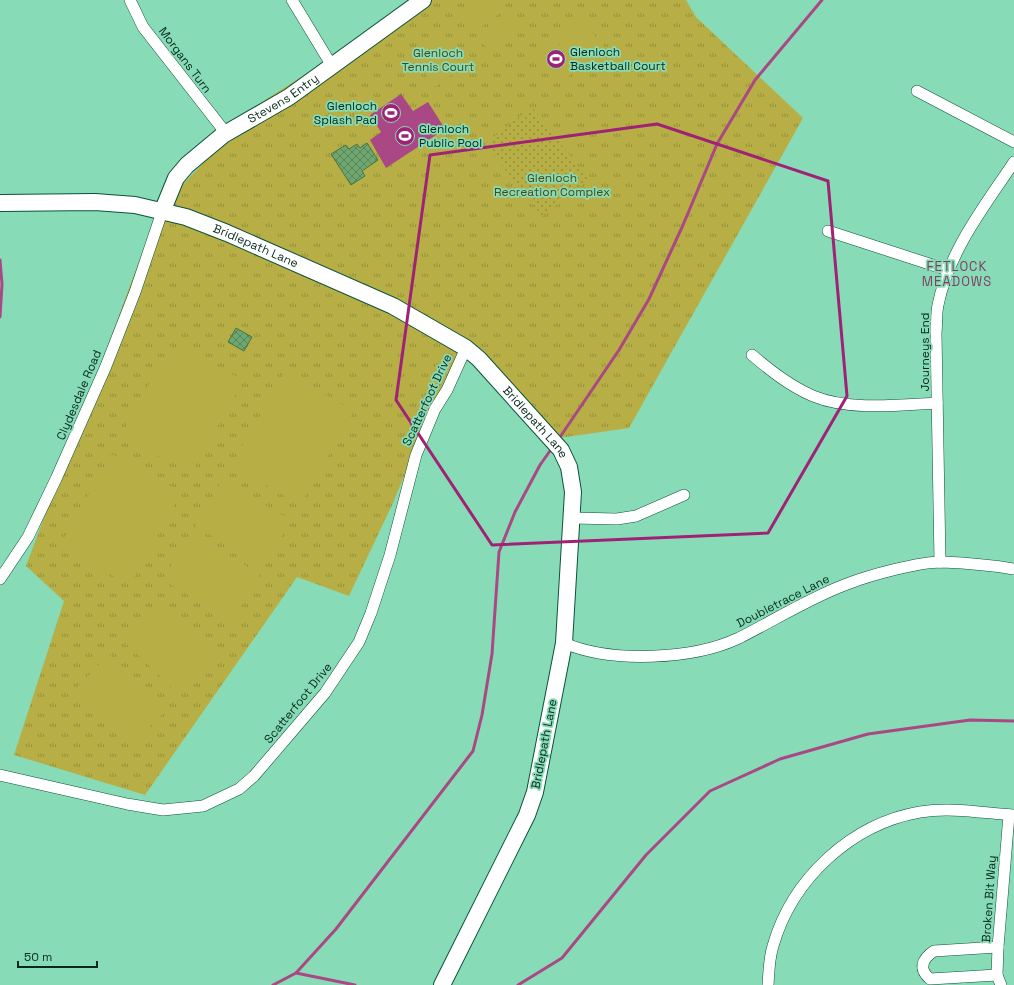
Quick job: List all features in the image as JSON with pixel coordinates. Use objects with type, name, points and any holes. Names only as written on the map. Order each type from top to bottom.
[{"type":"street","name":"Morgans Turn","points":[[130,0],[143,27],[225,132]]},
{"type":"street","points":[[292,0],[332,66]]},
{"type":"street","name":"Stevens Entry","points":[[162,212],[176,178],[187,165],[225,132],[289,97],[423,0]]},
{"type":"street","points":[[917,91],[1014,142]]},
{"type":"street","name":"Journeys End","points":[[940,562],[936,333],[938,306],[948,270],[965,236],[1014,162]]},
{"type":"street","name":"Bridlepath Lane","points":[[0,203],[95,202],[135,205],[186,217],[227,233],[393,306],[466,348],[479,359],[554,440],[569,468],[573,492],[572,518],[564,643],[539,773],[527,815],[442,985]]},
{"type":"street","name":"Clydesdale Road","points":[[0,579],[28,537],[72,444],[135,292],[162,212]]},
{"type":"street","points":[[828,231],[948,270]]},
{"type":"street","name":"Scatterfoot Drive","points":[[0,775],[127,804],[163,810],[203,806],[240,789],[254,776],[325,693],[359,642],[371,613],[390,555],[416,455],[435,409],[447,390],[466,348]]},
{"type":"street","points":[[752,355],[785,381],[825,400],[846,405],[937,403]]},
{"type":"street","points":[[572,518],[617,519],[636,516],[684,495]]},
{"type":"street","name":"Doubletrace Lane","points":[[564,643],[588,651],[619,656],[651,656],[690,651],[737,638],[819,595],[849,583],[879,574],[940,562],[1014,569]]},
{"type":"street","points":[[768,985],[772,947],[787,909],[812,873],[841,848],[875,828],[920,812],[951,810],[1012,815]]},
{"type":"street","name":"Broken Bit Way","points":[[999,980],[998,947],[1012,815]]},
{"type":"street","points":[[998,947],[934,951],[926,956],[923,964],[925,974],[930,979],[999,980]]},
{"type":"highlighted area","points":[[657,124],[828,181],[847,396],[768,533],[492,545],[396,400],[430,155]]},
{"type":"green space","name":"Glenloch Recreation Complex","points":[[421,0],[686,0],[696,17],[803,118],[629,428],[552,439],[462,347],[430,413],[393,503],[349,596],[297,577],[145,795],[14,755],[64,601],[26,566],[158,210],[262,102]]},
{"type":"green space","points":[[488,0],[499,0],[506,9],[475,31],[465,16]]},
{"type":"green space","points":[[509,14],[519,28],[488,50],[478,35]]},
{"type":"green space","points":[[576,19],[580,19],[604,46],[604,48],[587,65],[561,34]]},
{"type":"green space","points":[[442,32],[452,46],[421,67],[411,53]]},
{"type":"green space","name":"Glenloch Basketball Court","points":[[550,35],[579,66],[561,84],[533,51]]},
{"type":"green space","points":[[456,51],[466,65],[435,87],[425,73]]},
{"type":"green space","points":[[532,107],[589,180],[542,216],[485,144]]},
{"type":"green space","points":[[170,346],[244,380],[192,472],[120,438]]},
{"type":"green space","points":[[285,372],[354,411],[300,505],[231,465]]},
{"type":"green space","points":[[111,454],[182,492],[130,585],[59,547]]},
{"type":"green space","points":[[222,480],[291,520],[264,566],[195,526]]},
{"type":"green space","points":[[190,533],[260,574],[233,621],[163,580]]},
{"type":"green space","points":[[157,601],[217,656],[180,695],[122,640]]},
{"type":"green space","points":[[109,654],[168,708],[132,746],[73,692]]},
{"type":"shaded area","name":"Glenloch Public Pool","points":[[401,94],[413,111],[428,102],[445,129],[386,168],[370,140],[381,132],[370,115]]},
{"type":"building","points":[[367,143],[378,160],[362,171],[365,176],[351,185],[331,154],[346,145],[349,149],[357,144],[360,148]]},
{"type":"building","points":[[236,328],[252,337],[244,351],[228,342]]},
{"type":"waterway","points":[[558,440],[619,350],[649,299],[683,225],[717,144],[755,80],[822,0]]},
{"type":"waterway","points":[[0,260],[2,284],[0,317]]},
{"type":"waterway","points":[[273,985],[296,973],[336,929],[473,751],[482,715],[492,654],[499,552],[515,512],[540,465],[552,448]]},
{"type":"waterway","points":[[518,985],[562,958],[646,855],[710,791],[780,759],[868,734],[970,720],[1014,721]]},
{"type":"waterway","points":[[296,973],[355,985]]},
{"type":"place","name":"Glenloch Basketball Court","points":[[556,59]]},
{"type":"place","name":"Glenloch Splash Pad","points":[[391,113]]},
{"type":"place","name":"Glenloch Public Pool","points":[[405,136]]},
{"type":"district","name":"FETLOCK MEADOWS","points":[[957,274]]},
{"type":"park label","name":"Glenloch Tennis Court","points":[[438,60]]}]
